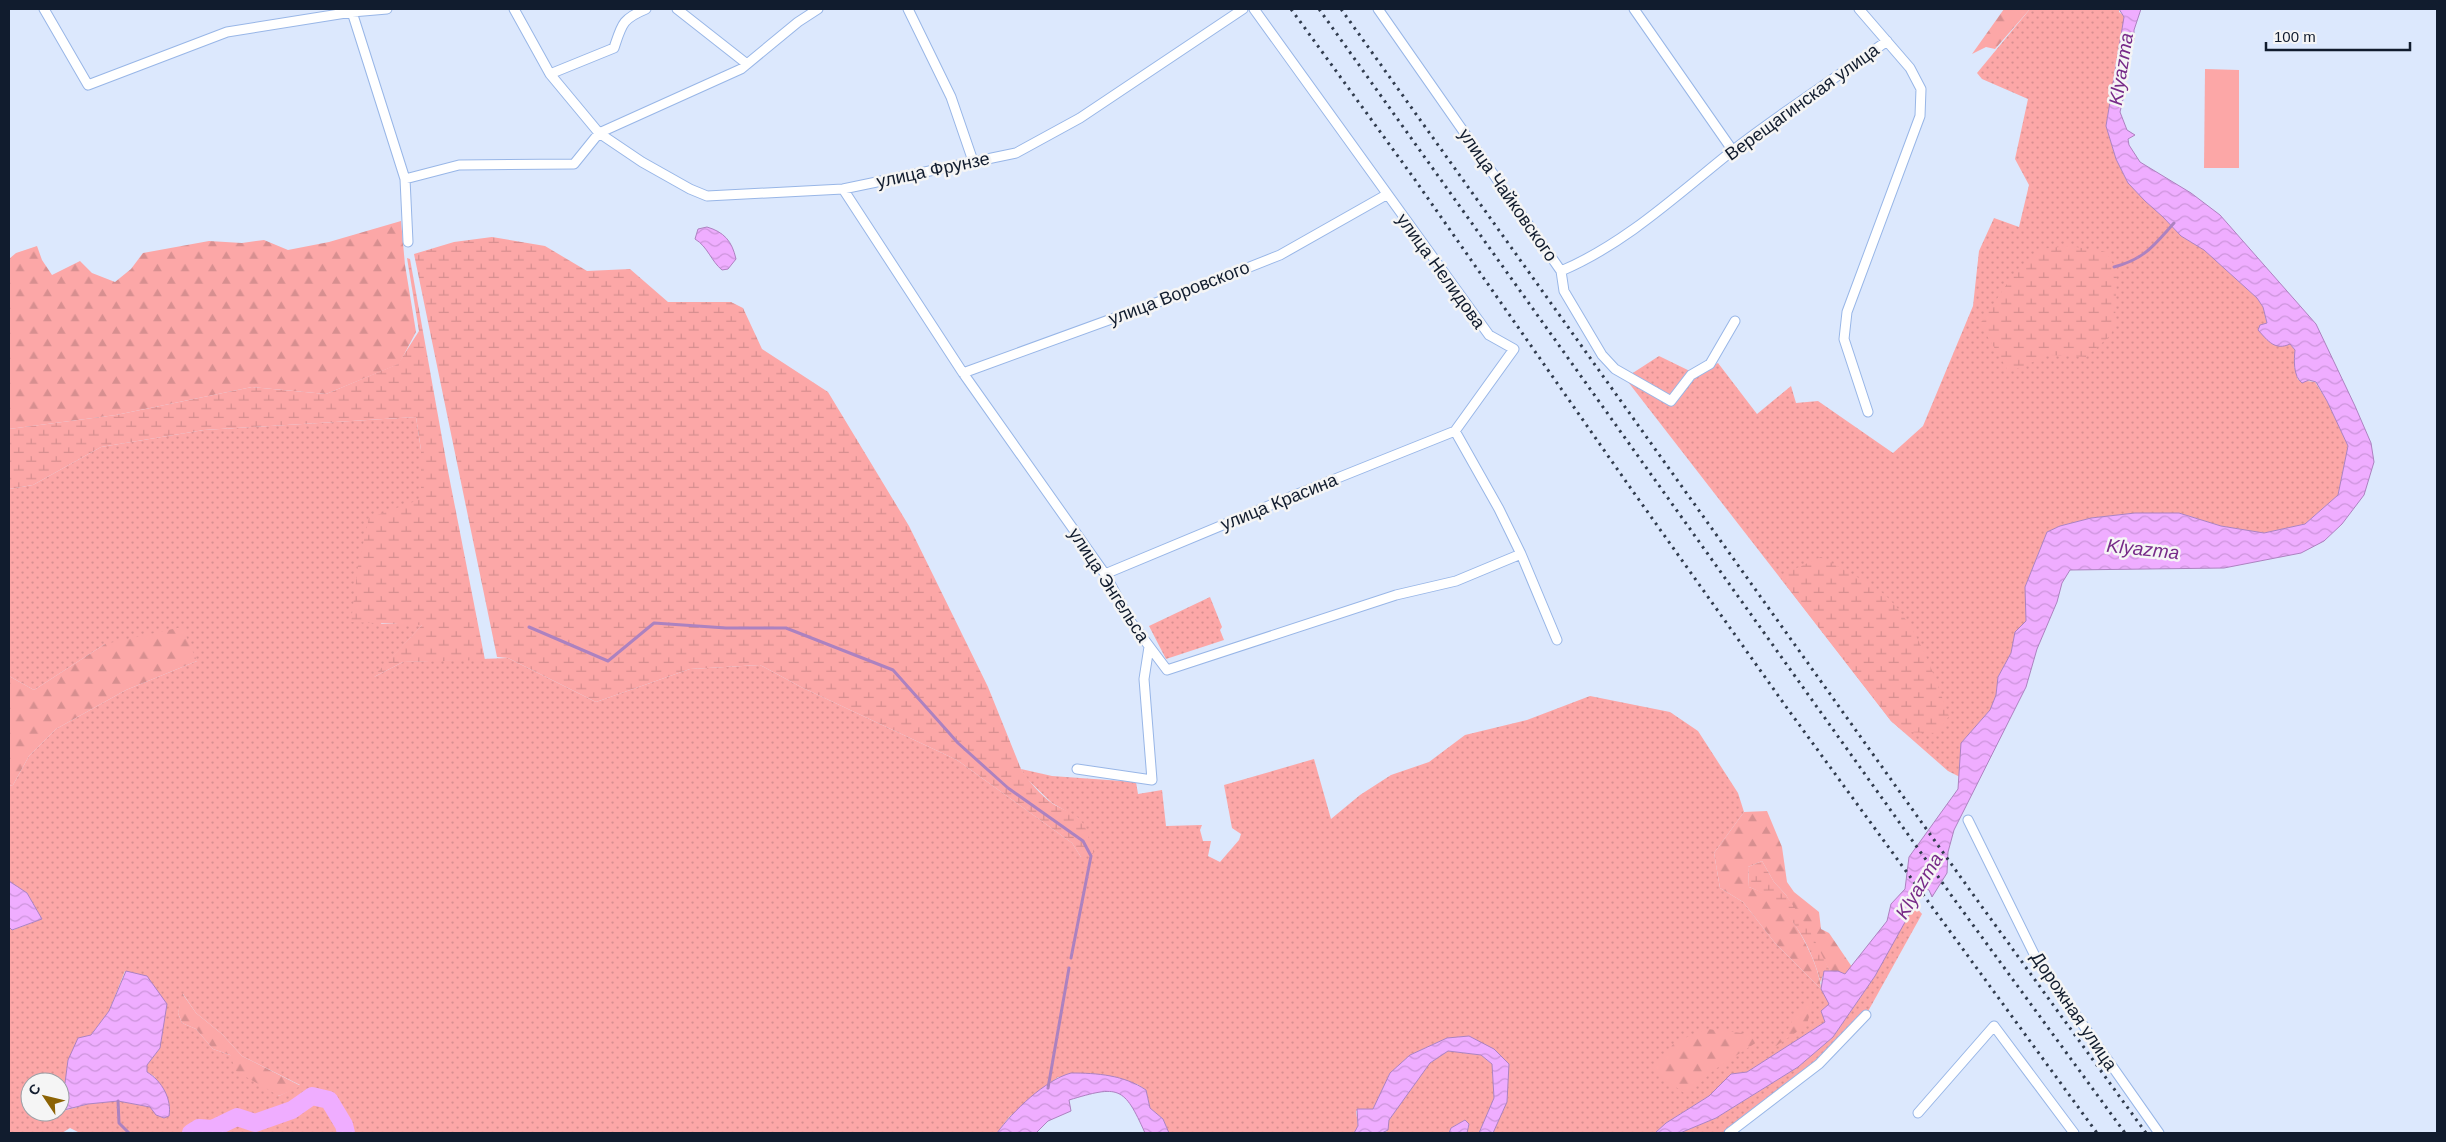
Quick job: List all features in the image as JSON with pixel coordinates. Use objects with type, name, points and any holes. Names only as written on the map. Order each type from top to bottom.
[{"type":"street","points":[[44,9],[88,85],[227,32],[352,12],[387,9]]},
{"type":"street","name":"улица Фрунзе","points":[[514,9],[550,74],[599,133],[642,162],[690,189],[707,196],[843,190],[1016,153],[1080,118],[1243,9]]},
{"type":"street","points":[[550,74],[614,48],[622,24],[635,14],[646,9]]},
{"type":"street","points":[[677,9],[747,64]]},
{"type":"street","points":[[405,179],[459,165],[574,164],[599,133],[741,69],[798,22],[818,9]]},
{"type":"street","points":[[908,9],[950,97],[974,161]]},
{"type":"street","name":"улица Нелидова","points":[[1254,9],[1488,335],[1514,349],[1455,432]]},
{"type":"street","name":"улица Чайковского","points":[[1378,9],[1561,271],[1564,291],[1602,355],[1615,369],[1671,401],[1691,375],[1710,364],[1736,321]]},
{"type":"street","points":[[1634,9],[1733,150]]},
{"type":"street","points":[[1859,9],[1887,41]]},
{"type":"street","points":[[352,12],[405,179],[408,242]]},
{"type":"street","name":"Верещагинская улица","points":[[1561,271],[1583,261],[1667,206],[1733,150],[1887,41],[1910,68],[1921,89],[1920,116],[1847,312],[1844,339],[1868,412]]},
{"type":"street","name":"улица Энгельса","points":[[843,190],[963,372],[1105,574],[1131,622],[1167,670],[1396,595],[1456,581],[1521,554]]},
{"type":"street","name":"улица Воровского","points":[[963,372],[1194,289],[1280,255],[1386,195]]},
{"type":"street","points":[[1455,432],[1499,509],[1521,554],[1557,640]]},
{"type":"street","name":"улица Красина","points":[[1105,574],[1290,496],[1455,432]]},
{"type":"street","points":[[1077,769],[1152,780],[1144,679],[1149,647]]},
{"type":"street","name":"Дорожная улица","points":[[1968,820],[1997,883],[2036,958],[2159,1133]]},
{"type":"street","points":[[1729,1133],[1819,1064],[1866,1015]]},
{"type":"street","points":[[1918,1113],[1994,1026],[2074,1133]]},
{"type":"green space","points":[[2004,9],[2030,9],[1995,49],[1986,47],[1972,54]]},
{"type":"green space","points":[[2030,9],[2119,9],[2119,12],[2125,17],[2106,126],[2116,159],[2128,183],[2181,236],[2204,250],[2257,298],[2263,307],[2267,324],[2260,325],[2290,344],[2295,350],[2294,365],[2298,380],[2315,382],[2327,401],[2348,446],[2338,495],[2305,524],[2264,533],[2221,526],[2179,513],[2135,513],[2091,518],[2060,526],[2047,532],[2025,587],[2026,621],[2015,632],[2011,653],[1998,677],[1996,695],[1990,710],[1961,743],[1960,777],[1948,771],[1891,721],[1625,378],[1659,356],[1696,374],[1718,363],[1757,414],[1791,386],[1796,403],[1818,401],[1893,453],[1923,426],[1973,306],[1979,251],[1994,218],[2019,227],[2029,185],[2015,159],[2028,99],[1982,79],[1977,73]]},
{"type":"green space","points":[[2205,69],[2239,70],[2239,168],[2204,168]]},
{"type":"green space","points":[[401,221],[405,265],[416,332],[399,364],[326,394],[252,387],[116,415],[9,429],[9,259],[16,253],[37,246],[42,260],[52,275],[80,261],[92,273],[115,282],[131,269],[143,253],[209,241],[242,243],[264,240],[288,250],[329,242]]},
{"type":"green space","points":[[492,237],[545,246],[587,271],[630,269],[668,302],[731,302],[743,308],[762,349],[828,392],[909,526],[988,687],[1021,769],[1031,783],[1048,800],[1081,821],[1095,852],[1081,857],[1072,843],[957,760],[801,687],[760,665],[690,669],[596,702],[508,658],[497,657],[414,254],[454,242]]},
{"type":"green space","points":[[2069,246],[2106,252],[2117,271],[2115,320],[2111,335],[2086,357],[2049,355],[2009,372],[1980,324],[2009,281],[2042,249]]},
{"type":"green space","points":[[407,258],[410,259],[447,466],[485,660],[403,662],[372,678],[422,625],[351,622],[358,566],[369,518],[421,499],[421,450],[416,417],[204,430],[101,447],[33,485],[9,489],[9,429],[116,415],[252,387],[326,394],[398,364],[419,331]]},
{"type":"green space","points":[[416,417],[421,450],[421,500],[381,624],[423,624],[374,677],[403,662],[508,658],[596,702],[690,669],[760,665],[801,687],[957,760],[1072,843],[1081,857],[1089,843],[1078,818],[1052,803],[1026,778],[1021,769],[1052,776],[1136,782],[1138,794],[1162,790],[1166,826],[1202,825],[1200,830],[1203,841],[1211,841],[1208,856],[1220,862],[1239,840],[1241,834],[1232,828],[1224,785],[1314,759],[1331,819],[1360,795],[1391,775],[1429,762],[1465,735],[1527,720],[1590,696],[1670,712],[1698,731],[1738,793],[1744,812],[1714,853],[1720,888],[1743,902],[1775,943],[1821,989],[1830,1004],[1821,1011],[1825,1022],[1747,1072],[1731,1074],[1709,1096],[1666,1123],[1655,1133],[1493,1133],[1509,1064],[1447,1038],[1410,1055],[1390,1073],[1373,1109],[1360,1109],[1356,1111],[1358,1126],[1354,1133],[1169,1133],[1163,1119],[1150,1108],[1146,1090],[1137,1084],[1058,1077],[1009,1117],[997,1133],[80,1133],[70,1128],[62,1133],[9,1133],[9,927],[13,930],[42,919],[27,893],[9,881],[9,786],[13,785],[29,756],[56,729],[126,690],[197,661],[105,644],[34,690],[9,676],[9,489],[33,485],[101,447],[204,430]],"holes":[[[125,971],[160,1048],[147,1065],[147,1072],[155,1077],[150,1107],[118,1101],[88,1104],[70,1109],[70,1122],[20,1122],[20,1072],[66,1072],[68,1060],[91,1035],[109,1011]],[[183,994],[196,1013],[222,1034],[242,1056],[300,1085],[279,1096],[230,1055],[213,1049],[196,1029],[182,1023],[178,1013]]]},
{"type":"green space","points":[[1821,557],[1882,592],[1908,623],[1917,637],[1949,716],[1937,733],[1904,732],[1891,721],[1779,576]]},
{"type":"green space","points":[[1210,597],[1222,627],[1220,630],[1224,640],[1166,659],[1149,626]]},
{"type":"green space","points":[[182,627],[197,661],[126,690],[56,729],[29,756],[13,785],[9,786],[9,676],[34,690],[105,644]]},
{"type":"green space","points":[[1767,811],[1782,847],[1787,882],[1794,892],[1819,912],[1821,929],[1829,933],[1852,967],[1845,974],[1830,971],[1786,895],[1774,882],[1762,861],[1748,867],[1749,887],[1764,893],[1777,902],[1799,930],[1816,968],[1821,989],[1775,943],[1743,902],[1720,888],[1714,853],[1744,812]]},
{"type":"green space","points":[[1762,861],[1774,882],[1786,895],[1810,931],[1830,971],[1822,977],[1821,983],[1811,954],[1796,926],[1775,903],[1749,887],[1748,867]]},
{"type":"green space","points":[[1914,905],[1922,914],[1866,1015],[1819,1064],[1726,1133],[1680,1133],[1716,1118],[1798,1067],[1833,1037],[1875,976]]},
{"type":"green space","points":[[182,993],[196,1013],[222,1034],[242,1056],[301,1086],[279,1096],[236,1071],[230,1055],[213,1049],[196,1029],[182,1023],[178,1013]]},
{"type":"green space","points":[[1812,1001],[1807,1025],[1773,1048],[1788,1029],[1797,1012]]},
{"type":"green space","points":[[1707,1029],[1750,1034],[1757,1042],[1714,1070],[1687,1095],[1652,1070],[1675,1042]]},
{"type":"green space","points":[[1448,1051],[1481,1055],[1492,1064],[1494,1098],[1479,1133],[1467,1133],[1469,1124],[1465,1120],[1451,1128],[1449,1133],[1386,1133],[1389,1120],[1430,1063]]},
{"type":"water","name":"Klyazma","points":[[2119,9],[2141,9],[2134,30],[2134,41],[2124,71],[2125,91],[2120,112],[2127,130],[2135,135],[2128,139],[2129,145],[2140,162],[2191,193],[2220,215],[2316,324],[2371,443],[2374,462],[2364,495],[2342,524],[2324,541],[2301,553],[2224,568],[2070,570],[2062,583],[2057,602],[2037,649],[2026,687],[1954,830],[1948,852],[1947,873],[1932,897],[1929,890],[1924,888],[1875,976],[1833,1037],[1798,1067],[1716,1118],[1680,1133],[1655,1133],[1666,1123],[1709,1096],[1731,1074],[1747,1072],[1825,1022],[1821,1011],[1829,1004],[1821,989],[1824,971],[1838,971],[1845,974],[1887,921],[1891,904],[1905,889],[1909,857],[1958,789],[1961,743],[1990,710],[1996,695],[1998,677],[2011,653],[2015,632],[2026,621],[2025,587],[2047,532],[2060,526],[2091,518],[2135,513],[2179,513],[2221,526],[2264,533],[2305,524],[2338,495],[2348,446],[2316,382],[2309,380],[2302,383],[2299,380],[2294,363],[2295,350],[2290,344],[2276,346],[2265,338],[2258,330],[2260,325],[2267,323],[2263,307],[2257,298],[2204,250],[2181,236],[2145,201],[2128,183],[2116,159],[2106,126],[2124,17]]},
{"type":"water","points":[[707,227],[723,235],[730,242],[736,259],[728,269],[722,270],[695,239],[698,229]]},
{"type":"water","points":[[9,881],[27,893],[42,919],[12,930],[9,927]]},
{"type":"water","points":[[126,971],[147,976],[167,1004],[160,1048],[147,1065],[147,1072],[157,1080],[165,1091],[169,1103],[169,1116],[164,1118],[156,1115],[150,1107],[118,1101],[88,1104],[70,1108],[70,1072],[66,1072],[68,1060],[78,1038],[91,1035],[109,1011]]},
{"type":"water","points":[[1469,1036],[1494,1049],[1509,1064],[1507,1102],[1493,1133],[1479,1133],[1494,1098],[1492,1064],[1481,1055],[1448,1051],[1430,1063],[1389,1120],[1388,1130],[1382,1133],[1354,1133],[1358,1126],[1357,1109],[1373,1109],[1390,1073],[1410,1055],[1447,1038]]},
{"type":"water","points":[[1071,1073],[1110,1076],[1138,1085],[1146,1090],[1150,1108],[1163,1119],[1169,1133],[1145,1133],[1138,1117],[1125,1098],[1118,1093],[1109,1091],[1069,1100],[1071,1111],[1048,1121],[1036,1133],[997,1133],[1030,1097],[1051,1082]]},
{"type":"water","points":[[1465,1120],[1469,1124],[1467,1133],[1449,1133],[1451,1128]]},
{"type":"waterway","points":[[2114,267],[2134,260],[2148,250],[2174,223]]},
{"type":"waterway","points":[[529,627],[608,661],[654,623],[726,628],[786,628],[893,670],[958,743],[1008,788],[1083,841],[1091,856],[1071,958]]},
{"type":"waterway","points":[[1048,1088],[1069,968]]},
{"type":"waterway","points":[[191,1133],[199,1128],[212,1129],[237,1117],[255,1123],[292,1110],[312,1096],[329,1100],[344,1125],[346,1133]]},
{"type":"waterway","points":[[118,1101],[119,1123],[129,1133]]},
{"type":"railway","points":[[1291,9],[1413,177],[1787,708],[2097,1133]]},
{"type":"railway","points":[[1319,9],[1954,899],[2125,1133]]},
{"type":"railway","points":[[1341,9],[1972,893],[2146,1133]]}]
